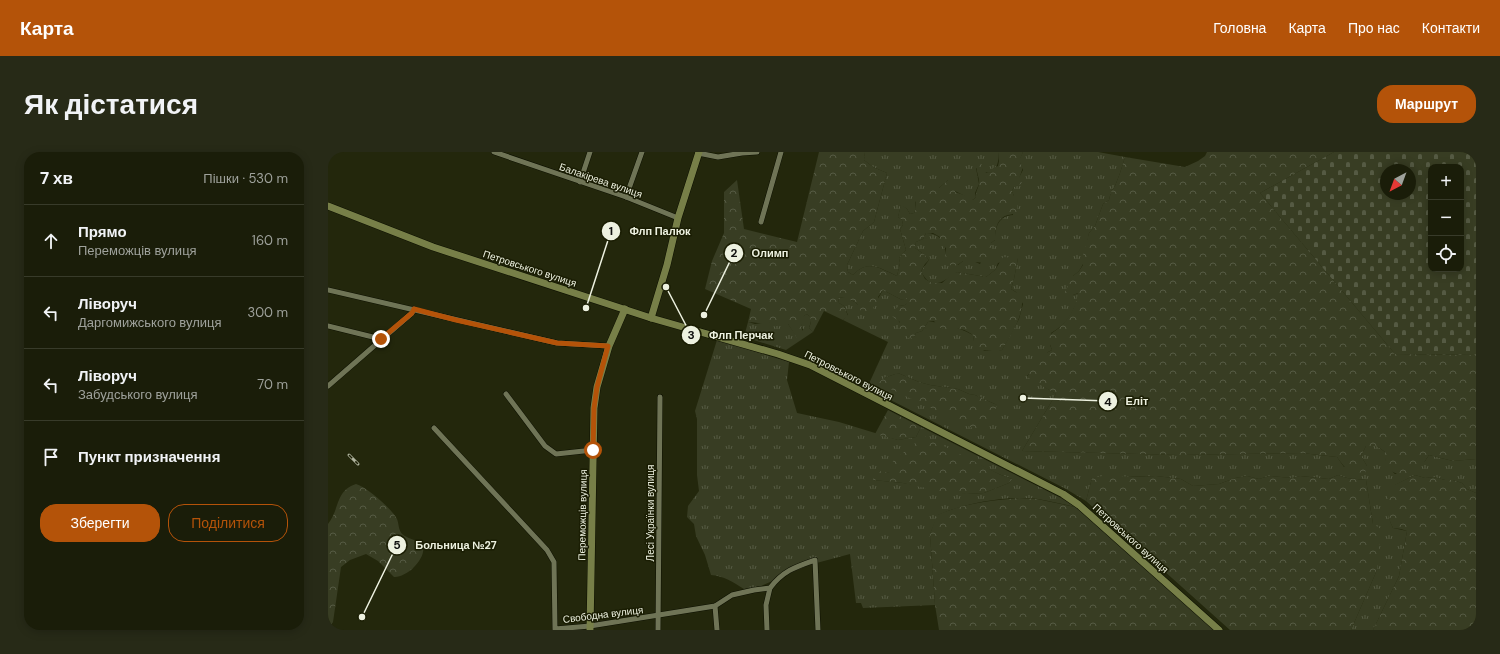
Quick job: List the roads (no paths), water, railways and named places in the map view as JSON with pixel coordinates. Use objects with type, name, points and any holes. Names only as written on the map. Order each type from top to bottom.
[{"type":"main road","points":[[651,318],[667,265],[678,218],[699,153]]},
{"type":"main road","name":"Петровського вулиця","points":[[328,206],[433,247],[651,318],[778,354],[810,365],[1063,494],[1079,505],[1219,630]]},
{"type":"main road","name":"Переможців вулиця","points":[[590,628],[595,401],[597,387],[608,346],[625,309]]},
{"type":"street","name":"Балакірева вулиця","points":[[494,152],[509,155],[580,182],[626,197],[678,218]]},
{"type":"street","points":[[580,182],[590,152]]},
{"type":"street","points":[[626,197],[642,152]]},
{"type":"street","points":[[699,153],[718,157],[757,152]]},
{"type":"street","points":[[761,222],[781,152]]},
{"type":"street","points":[[328,290],[557,343],[608,346]]},
{"type":"street","points":[[328,386],[412,313],[414,309]]},
{"type":"street","points":[[328,326],[381,339]]},
{"type":"street","points":[[506,394],[545,446],[556,454],[593,450]]},
{"type":"street","name":"Лесі Українки вулиця","points":[[658,630],[660,397]]},
{"type":"street","name":"Свободна вулиця","points":[[434,428],[547,550],[554,562],[555,629],[590,628],[715,606],[732,595],[770,588]]},
{"type":"street","points":[[767,630],[766,606],[770,588],[778,578],[793,567],[815,560],[818,630]]},
{"type":"street","points":[[715,606],[717,630]]},
{"type":"railway","points":[[349,455],[358,464]]},
{"type":"place","name":"Флп Перчак","points":[[666,287]]},
{"type":"place","name":"Флп Палюк","points":[[586,308]]},
{"type":"place","name":"Олимп","points":[[704,315]]},
{"type":"place","name":"Еліт","points":[[1023,398]]},
{"type":"place","name":"Больница №27","points":[[362,617]]}]
